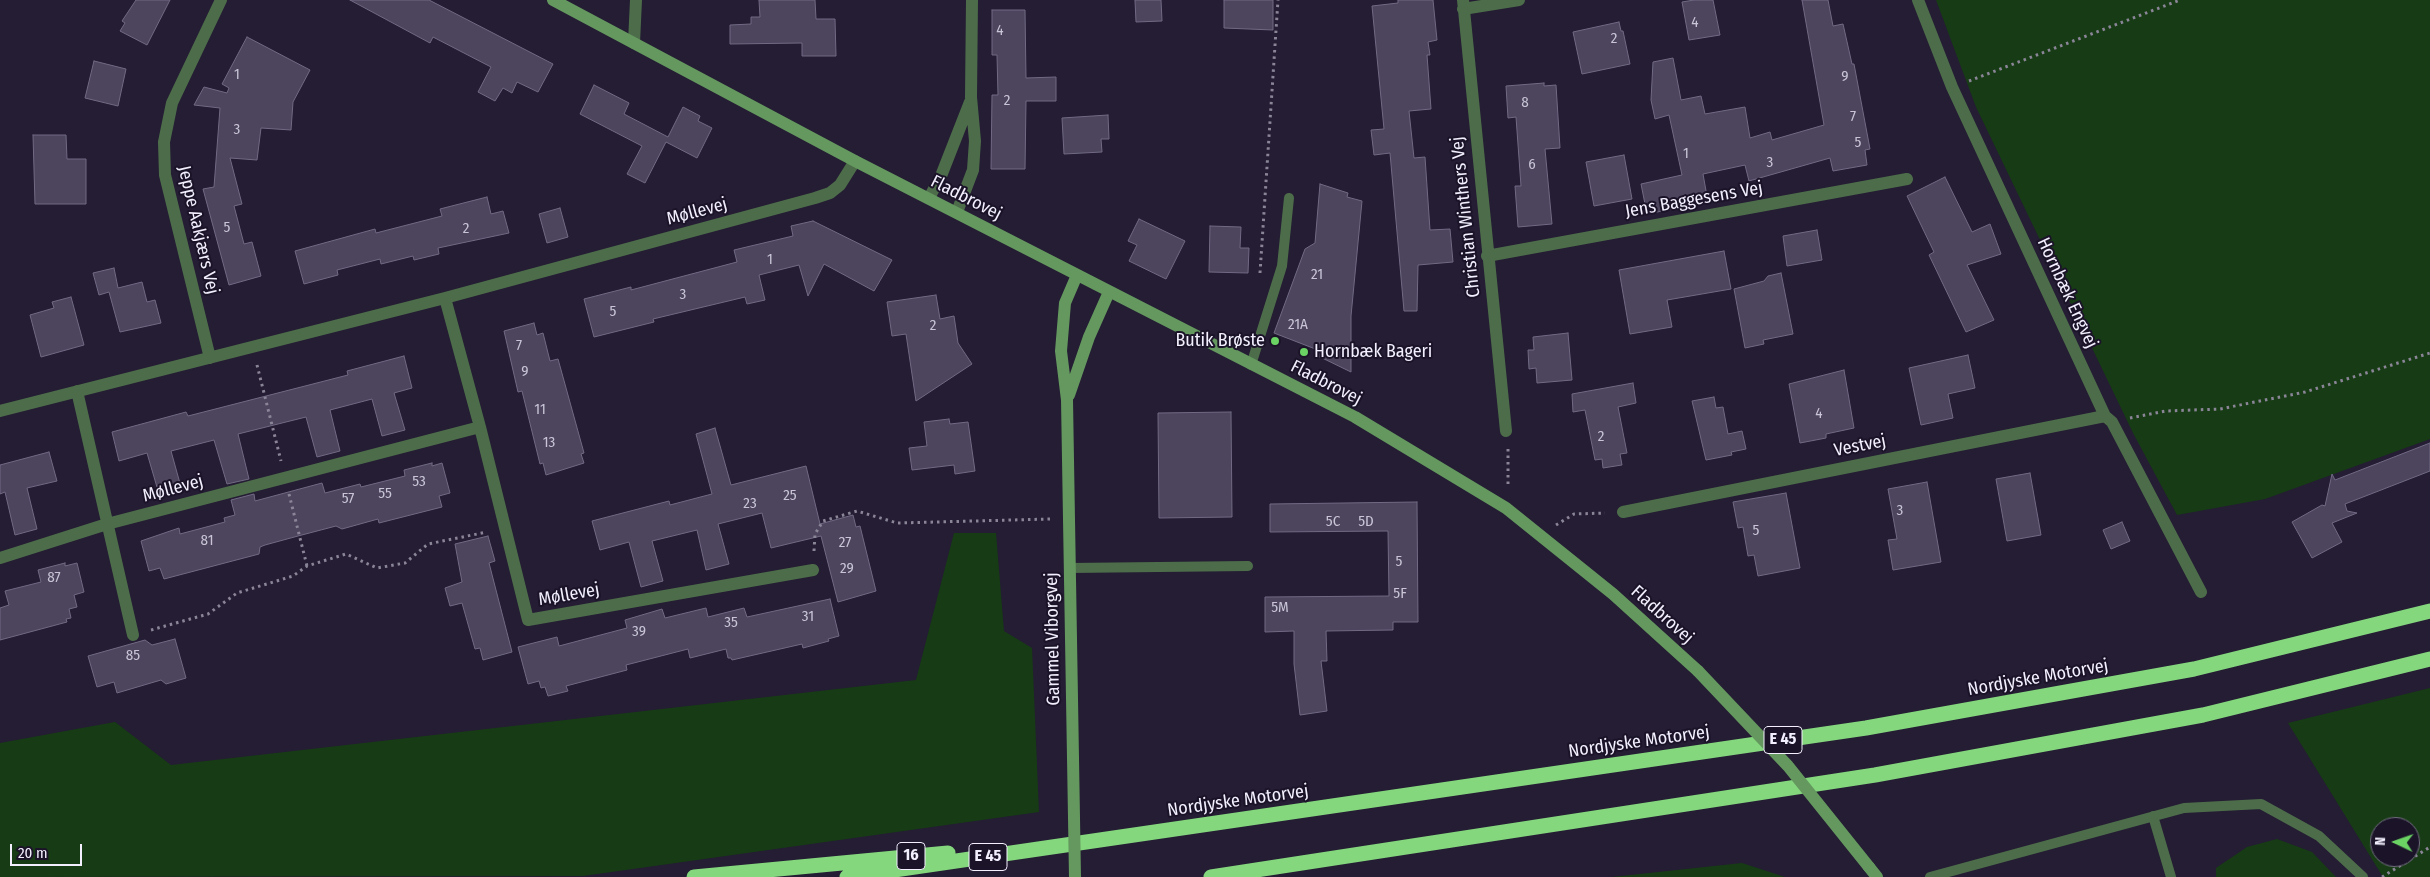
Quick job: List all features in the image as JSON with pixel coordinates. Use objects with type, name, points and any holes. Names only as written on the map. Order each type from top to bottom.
[{"type":"highway","name":"Nordjyske Motorvej","points":[[847,877],[1866,728],[2194,669],[2430,611]]},
{"type":"highway","points":[[1211,877],[1875,775],[2204,715],[2430,659]]},
{"type":"highway","name":"16","points":[[694,877],[1129,836]]},
{"type":"main road","name":"Fladbrovej","points":[[553,0],[855,161],[1355,417],[1506,508],[1613,594],[1698,671],[1788,766],[1873,872]]},
{"type":"main road","name":"Gammel Viborgvej","points":[[1076,877],[1067,400],[1061,351],[1065,303],[1077,275]]},
{"type":"main road","name":"Gammel Viborgvej","points":[[1067,400],[1089,337],[1109,292]]},
{"type":"street","name":"Jeppe Aakjærs Vej","points":[[210,358],[165,175],[164,142],[172,104],[222,0]]},
{"type":"street","points":[[634,43],[636,0]]},
{"type":"street","points":[[957,212],[973,170],[975,141],[971,97],[972,0]]},
{"type":"street","points":[[1463,4],[1519,0]]},
{"type":"street","name":"Hornbæk Engvej","points":[[1918,0],[1952,88],[2108,418],[2201,592]]},
{"type":"street","name":"Christian Winthers Vej","points":[[1463,4],[1506,431]]},
{"type":"street","points":[[929,198],[957,137],[971,97]]},
{"type":"street","name":"Møllevej","points":[[0,411],[445,298],[815,198],[830,193],[840,185],[855,161]]},
{"type":"street","name":"Jens Baggesens Vej","points":[[1487,256],[1907,179]]},
{"type":"street","name":"Møllevej","points":[[445,298],[480,427],[528,620],[813,570]]},
{"type":"street","points":[[78,391],[132,635]]},
{"type":"street","name":"Vestvej","points":[[1623,512],[2108,418]]},
{"type":"street","name":"Møllevej","points":[[0,558],[108,524],[480,427]]},
{"type":"lane","points":[[1251,365],[1282,266],[1289,198]]},
{"type":"lane","points":[[1069,568],[1248,566]]},
{"type":"lane","points":[[1930,877],[2184,808],[2261,804],[2319,836],[2363,877]]},
{"type":"lane","points":[[2154,816],[2171,877]]},
{"type":"path","points":[[1270,303],[1260,282],[1278,0]]},
{"type":"path","points":[[1952,88],[2180,0]]},
{"type":"path","points":[[253,347],[307,566]]},
{"type":"path","points":[[2108,418],[2166,411],[2220,409],[2305,392],[2430,353]]},
{"type":"path","points":[[1506,431],[1509,467],[1506,508]]},
{"type":"path","points":[[813,570],[815,534],[823,521],[857,511],[897,523],[1068,519]]},
{"type":"path","points":[[1540,535],[1574,514],[1623,512]]},
{"type":"path","points":[[132,635],[208,614],[237,593],[293,576],[307,566],[346,554],[377,568],[405,564],[428,544],[505,529]]},
{"type":"path","points":[[2382,877],[2430,847]]},
{"type":"green space","points":[[1936,0],[2430,0],[2430,439],[2265,499],[2177,515],[2133,433],[1976,107]]},
{"type":"green space","points":[[954,533],[996,533],[1004,631],[1032,648],[1039,812],[583,876],[0,877],[0,743],[115,722],[171,765],[916,680]]},
{"type":"green space","points":[[2430,688],[2430,877],[2383,877],[2377,867],[2420,867],[2420,817],[2370,817],[2370,856],[2288,723]]},
{"type":"green space","points":[[2277,839],[2312,852],[2336,877],[2216,877],[2216,868],[2247,847]]},
{"type":"green space","points":[[1742,863],[1785,877],[1612,877]]},
{"type":"building","points":[[136,0],[170,0],[147,45],[120,31],[125,23],[122,21]]},
{"type":"building","points":[[350,0],[429,0],[553,64],[538,92],[517,82],[512,93],[503,88],[495,101],[478,92],[491,67],[433,37],[430,43]]},
{"type":"building","points":[[759,0],[815,0],[816,19],[835,19],[836,56],[802,56],[802,43],[730,44],[730,25],[751,24],[751,17],[760,17]]},
{"type":"building","points":[[1135,0],[1161,0],[1162,21],[1136,22]]},
{"type":"building","points":[[1224,0],[1273,0],[1273,30],[1224,28]]},
{"type":"building","points":[[1398,0],[1433,0],[1437,40],[1428,42],[1430,55],[1427,55],[1431,109],[1409,111],[1414,158],[1425,157],[1430,230],[1450,229],[1453,262],[1418,265],[1417,311],[1404,311],[1390,153],[1374,155],[1371,130],[1384,129],[1372,6],[1398,3]]},
{"type":"building","points":[[1713,0],[1720,35],[1689,40],[1682,2]]},
{"type":"building","points":[[1802,0],[1828,0],[1833,26],[1843,24],[1852,64],[1854,64],[1870,149],[1865,150],[1867,165],[1833,171],[1830,158],[1749,181],[1745,165],[1703,174],[1708,202],[1647,214],[1641,184],[1682,175],[1669,115],[1655,119],[1651,100],[1653,62],[1673,58],[1681,100],[1701,96],[1705,114],[1745,107],[1750,138],[1770,132],[1772,140],[1824,125]]},
{"type":"building","points":[[992,10],[1025,10],[1026,78],[1056,77],[1056,101],[1026,101],[1025,169],[991,169],[992,95],[998,95],[997,55],[992,55]]},
{"type":"building","points":[[1619,22],[1621,31],[1623,31],[1630,64],[1582,74],[1573,32]]},
{"type":"building","points":[[247,37],[310,70],[293,102],[291,130],[261,128],[257,160],[230,158],[242,204],[234,206],[244,244],[252,242],[261,276],[229,285],[203,189],[214,187],[220,108],[194,105],[204,87],[227,93],[229,88],[222,84]]},
{"type":"building","points":[[94,61],[126,69],[118,106],[85,98]]},
{"type":"building","points":[[1544,83],[1544,86],[1556,85],[1560,148],[1545,149],[1552,224],[1518,227],[1515,186],[1521,186],[1516,117],[1508,118],[1506,86]]},
{"type":"building","points":[[594,85],[629,103],[624,114],[668,137],[683,107],[700,116],[698,121],[712,128],[697,158],[666,142],[645,183],[627,174],[642,146],[580,114]]},
{"type":"building","points":[[1108,115],[1109,139],[1101,139],[1102,152],[1064,154],[1062,118]]},
{"type":"building","points":[[33,135],[66,135],[67,159],[86,159],[86,204],[35,204]]},
{"type":"building","points":[[1624,155],[1632,199],[1594,206],[1586,162]]},
{"type":"building","points":[[1945,177],[1972,232],[1990,224],[2001,254],[1967,265],[1994,320],[1966,332],[1929,255],[1934,252],[1907,196]]},
{"type":"building","points":[[1320,184],[1348,193],[1347,197],[1362,201],[1351,316],[1351,372],[1316,355],[1318,350],[1274,333],[1305,249],[1315,243]]},
{"type":"building","points":[[487,197],[491,214],[503,211],[509,233],[438,248],[439,254],[414,260],[413,256],[381,264],[380,259],[337,270],[338,275],[304,284],[295,251],[375,229],[376,233],[442,216],[440,209]]},
{"type":"building","points":[[560,208],[568,237],[547,243],[539,214]]},
{"type":"building","points":[[1139,219],[1185,241],[1166,279],[1129,261],[1137,245],[1128,241]]},
{"type":"building","points":[[813,221],[892,260],[874,291],[824,264],[808,296],[799,265],[759,275],[765,300],[747,304],[745,297],[653,319],[654,322],[594,337],[584,299],[631,287],[631,290],[737,262],[734,250],[793,236],[791,226]]},
{"type":"building","points":[[1210,226],[1241,227],[1240,248],[1249,248],[1248,273],[1209,272]]},
{"type":"building","points":[[1817,230],[1822,260],[1787,266],[1783,236]]},
{"type":"building","points":[[1724,251],[1731,289],[1667,300],[1672,327],[1630,334],[1619,270]]},
{"type":"building","points":[[114,268],[118,288],[142,282],[147,302],[155,300],[161,323],[120,332],[109,292],[99,295],[93,273]]},
{"type":"building","points":[[1781,273],[1793,334],[1763,340],[1764,344],[1745,348],[1734,289],[1764,281],[1768,276]]},
{"type":"building","points":[[936,295],[940,319],[954,316],[958,343],[972,364],[916,401],[906,334],[892,336],[887,302]]},
{"type":"building","points":[[71,297],[84,345],[41,357],[30,315],[54,308],[52,302]]},
{"type":"building","points":[[534,323],[537,335],[543,333],[550,361],[558,359],[584,453],[581,454],[584,463],[546,475],[543,463],[540,464],[522,391],[518,392],[504,331]]},
{"type":"building","points":[[1568,333],[1572,380],[1537,383],[1536,368],[1529,369],[1528,350],[1534,350],[1533,337]]},
{"type":"building","points":[[1968,355],[1975,388],[1948,394],[1953,418],[1921,425],[1909,368]]},
{"type":"building","points":[[404,356],[412,388],[394,393],[405,430],[382,436],[372,399],[330,410],[340,451],[317,457],[306,417],[238,434],[249,479],[227,484],[214,440],[171,451],[181,487],[159,494],[147,453],[119,461],[112,432],[186,412],[188,416],[348,375],[347,371]]},
{"type":"building","points":[[1844,370],[1854,428],[1826,434],[1826,438],[1800,443],[1789,384]]},
{"type":"building","points":[[1633,383],[1636,403],[1618,407],[1627,453],[1620,454],[1622,465],[1603,468],[1602,459],[1595,460],[1585,410],[1573,412],[1572,394]]},
{"type":"building","points":[[1714,397],[1716,408],[1723,407],[1728,434],[1742,431],[1746,449],[1731,452],[1732,455],[1706,460],[1692,401]]},
{"type":"building","points":[[1231,412],[1232,517],[1159,518],[1158,413]]},
{"type":"building","points":[[949,419],[950,424],[968,422],[975,471],[955,474],[954,465],[912,470],[909,448],[927,446],[924,422]]},
{"type":"building","points":[[715,428],[731,485],[806,466],[820,524],[853,515],[856,527],[860,526],[876,591],[838,602],[821,536],[771,548],[762,513],[718,524],[729,564],[706,570],[697,530],[652,541],[663,581],[641,587],[629,542],[600,550],[592,521],[669,501],[670,505],[712,494],[696,434]]},
{"type":"building","points":[[2430,443],[2430,471],[2345,504],[2347,511],[2357,513],[2332,523],[2342,542],[2312,558],[2292,522],[2322,505],[2325,506],[2332,474],[2335,480]]},
{"type":"building","points":[[49,452],[57,481],[27,488],[37,529],[15,535],[5,492],[0,494],[0,465]]},
{"type":"building","points":[[432,463],[432,466],[442,463],[450,493],[439,496],[442,507],[379,523],[378,519],[342,529],[336,526],[265,545],[260,547],[259,554],[164,579],[160,568],[149,571],[141,541],[179,528],[180,534],[225,522],[224,518],[235,515],[231,500],[254,494],[255,501],[322,483],[325,493],[360,484],[361,487],[405,476],[404,470]]},
{"type":"building","points":[[2030,473],[2041,535],[2007,541],[1996,479]]},
{"type":"building","points":[[1927,482],[1941,562],[1893,570],[1888,540],[1897,539],[1888,489]]},
{"type":"building","points":[[1786,493],[1800,568],[1758,576],[1754,555],[1748,556],[1743,527],[1738,528],[1733,502]]},
{"type":"building","points":[[1417,502],[1418,622],[1393,622],[1393,630],[1326,631],[1327,661],[1321,661],[1327,711],[1300,715],[1294,664],[1294,631],[1265,632],[1265,597],[1389,596],[1388,531],[1270,532],[1270,504]]},
{"type":"building","points":[[2122,522],[2130,541],[2111,549],[2103,530]]},
{"type":"building","points":[[488,536],[495,561],[489,563],[512,652],[483,660],[480,648],[475,649],[462,603],[450,606],[445,588],[462,582],[455,544]]},
{"type":"building","points":[[65,563],[65,566],[77,563],[84,592],[74,595],[77,607],[69,609],[71,618],[66,619],[67,622],[0,640],[0,608],[9,605],[5,591],[41,582],[38,570]]},
{"type":"building","points":[[830,599],[839,636],[828,639],[829,641],[803,648],[802,644],[732,660],[728,658],[726,649],[690,658],[688,649],[626,665],[627,670],[566,686],[568,691],[548,696],[545,687],[541,688],[539,681],[528,684],[518,647],[557,637],[559,646],[627,628],[625,620],[662,609],[665,618],[706,608],[708,617],[744,608],[747,617]]},
{"type":"building","points":[[175,639],[186,678],[166,684],[161,680],[117,693],[114,682],[97,687],[88,656],[145,640],[152,645]]},
{"type":"place","name":"Butik Brøste","points":[[1275,341]]},
{"type":"place","name":"Hornbæk Bageri","points":[[1304,352]]}]
